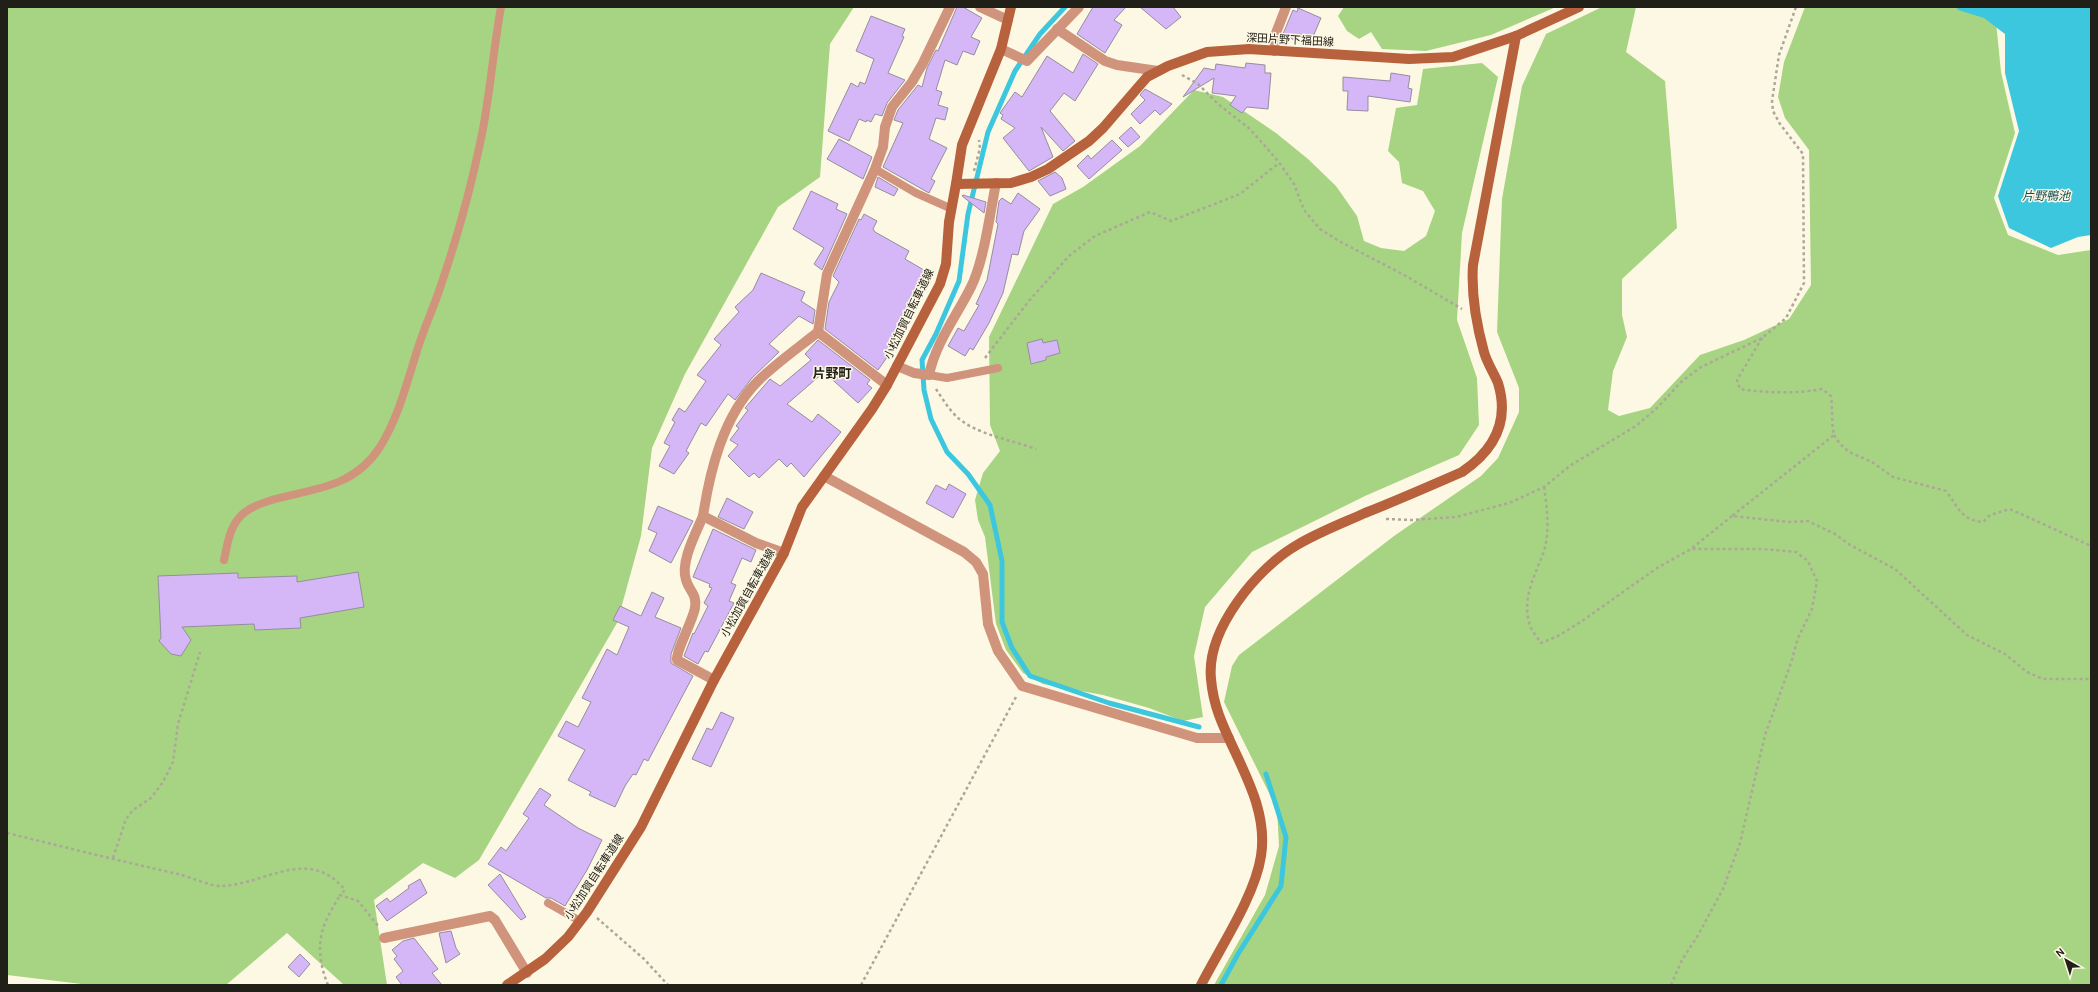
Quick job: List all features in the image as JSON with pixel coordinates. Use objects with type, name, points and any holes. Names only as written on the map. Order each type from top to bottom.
[{"type":"main road","points":[[956,184],[962,145],[1001,49],[1011,7]]},
{"type":"main road","name":"深田片野下福田線","points":[[956,184],[1011,183],[1032,177],[1068,156],[1103,128],[1130,94],[1147,77],[1168,66],[1207,52],[1249,49],[1409,59],[1453,57],[1516,36],[1579,7]]},
{"type":"main road","points":[[1201,985],[1254,885],[1261,856],[1263,830],[1256,801],[1220,715],[1210,678],[1218,633],[1234,607],[1260,574],[1296,545],[1462,472],[1478,461],[1489,449],[1496,434],[1502,414],[1502,397],[1485,355],[1475,318],[1472,290],[1473,265],[1516,36]]},
{"type":"main road","name":"小松加賀自転車道線","points":[[507,985],[527,973],[568,937],[641,827],[714,680],[784,553],[802,508],[887,385],[940,284],[946,264],[956,184]]},
{"type":"street","points":[[714,680],[677,660],[677,656],[685,639],[695,607],[694,593],[686,580],[686,566],[690,548],[703,516],[722,441],[734,414],[757,383],[818,332],[827,274],[875,169],[883,147],[885,127],[892,107],[912,82],[923,63],[950,7]]},
{"type":"street","points":[[980,7],[1008,20]]},
{"type":"street","points":[[1001,49],[1028,61],[1079,7]]},
{"type":"street","points":[[1274,51],[1276,33],[1286,7]]},
{"type":"street","points":[[1057,29],[1105,61],[1117,65],[1158,71]]},
{"type":"street","points":[[897,366],[914,373],[929,375],[933,356],[972,286],[982,249],[996,183]]},
{"type":"street","points":[[818,332],[887,385]]},
{"type":"street","points":[[824,476],[964,552],[976,562],[983,574],[988,624],[996,644],[1010,670],[1022,686],[1197,738],[1229,738]]},
{"type":"street","points":[[703,516],[756,543],[784,553]]},
{"type":"street","points":[[384,938],[490,916],[495,920],[527,973]]},
{"type":"lane","points":[[224,560],[232,528],[247,510],[264,502],[325,487],[344,480],[361,470],[374,456],[399,412],[417,350],[442,283],[461,222],[481,140],[501,7]]},
{"type":"lane","points":[[875,169],[916,193],[952,209]]},
{"type":"lane","points":[[929,375],[947,378],[998,368]]},
{"type":"lane","points":[[548,903],[580,921]]},
{"type":"path","points":[[1384,519],[1412,520],[1456,517],[1509,503],[1544,486],[1572,465],[1636,426],[1658,407],[1681,382],[1701,367],[1762,338],[1786,318],[1804,283],[1803,154],[1780,124],[1773,111],[1772,101],[1779,55],[1796,7]]},
{"type":"path","points":[[1168,66],[1198,84],[1218,104],[1250,128],[1294,184],[1304,210],[1320,229],[1339,241],[1406,276],[1475,318]]},
{"type":"path","points":[[984,360],[1037,292],[1070,255],[1095,236],[1150,212],[1171,221],[1240,194],[1279,163]]},
{"type":"path","points":[[1762,338],[1737,380],[1740,389],[1786,392],[1804,392],[1822,389],[1831,396],[1834,410],[1832,424],[1834,435],[1840,444],[1849,452],[1872,462],[1893,477],[1946,491],[1960,513],[1972,521],[1983,522],[1990,515],[2010,509],[2091,546]]},
{"type":"path","points":[[929,375],[933,384],[956,416],[968,426],[984,433],[1036,449]]},
{"type":"path","points":[[1544,486],[1547,503],[1547,527],[1544,550],[1533,576],[1526,603],[1529,623],[1540,643],[1558,636],[1582,621],[1657,568],[1691,549],[1834,435]]},
{"type":"path","points":[[1732,516],[1789,522],[1808,521],[1835,534],[1850,545],[1895,569],[1967,636],[2005,654],[2027,672],[2043,679],[2091,679]]},
{"type":"path","points":[[1671,985],[1682,960],[1697,937],[1723,890],[1740,843],[1765,735],[1791,663],[1798,638],[1812,609],[1817,581],[1808,561],[1796,552],[1760,549],[1691,549]]},
{"type":"path","points":[[113,858],[126,818],[133,810],[151,798],[163,782],[173,762],[178,724],[200,652]]},
{"type":"path","points":[[861,985],[1022,686]]},
{"type":"path","points":[[7,833],[58,847],[113,858],[220,886],[295,868],[314,870],[336,879],[345,890],[340,895],[323,929],[320,949],[322,971],[328,985]]},
{"type":"path","points":[[340,895],[358,901],[382,931],[384,938]]},
{"type":"path","points":[[586,912],[612,929],[644,959],[668,985]]},
{"type":"green space","points":[[7,7],[854,7],[830,44],[820,177],[778,207],[685,374],[652,448],[641,536],[617,623],[479,860],[455,878],[423,863],[374,900],[387,985],[344,985],[287,933],[226,985],[90,985],[7,975]]},
{"type":"green space","points":[[1344,7],[1556,7],[1491,35],[1426,51],[1382,49],[1371,32],[1359,39],[1347,31],[1338,16]]},
{"type":"green space","points":[[1602,7],[1636,7],[1626,52],[1665,81],[1677,228],[1622,279],[1622,315],[1627,337],[1613,371],[1608,410],[1619,416],[1650,408],[1700,355],[1744,340],[1789,319],[1811,285],[1809,150],[1785,118],[1778,97],[1784,62],[1805,7],[1988,7],[1995,12],[2001,72],[2015,133],[1994,198],[2008,235],[2058,255],[2091,250],[2091,985],[1214,985],[1265,895],[1279,846],[1277,809],[1224,702],[1232,666],[1239,655],[1394,536],[1481,476],[1498,458],[1519,412],[1519,388],[1497,332],[1502,199],[1522,86],[1546,34]]},
{"type":"green space","points":[[1482,63],[1498,77],[1462,233],[1457,320],[1477,378],[1479,425],[1459,455],[1365,496],[1252,552],[1205,607],[1194,656],[1203,717],[1183,721],[1149,708],[1103,695],[1043,684],[1023,673],[1006,650],[996,624],[985,537],[978,520],[975,500],[983,473],[1000,451],[990,425],[989,337],[1053,204],[1083,187],[1140,146],[1194,90],[1223,97],[1276,133],[1308,159],[1336,186],[1357,216],[1364,241],[1381,248],[1404,251],[1426,236],[1435,211],[1423,191],[1402,183],[1399,162],[1388,151],[1396,108],[1417,105],[1423,69]]},
{"type":"water","name":"片野鴨池","points":[[1956,7],[2091,7],[2091,235],[2078,237],[2051,248],[2009,228],[1998,196],[2019,131],[2005,73],[2005,34],[1984,18],[1958,10]]},
{"type":"building","points":[[957,7],[963,7],[982,18],[971,37],[980,41],[974,55],[963,51],[957,65],[945,60],[936,90],[942,92],[938,105],[948,108],[945,120],[936,118],[929,139],[947,148],[931,179],[935,181],[929,193],[883,167],[903,123],[894,120],[898,110],[918,85],[922,87],[927,68],[936,50],[938,51]]},
{"type":"building","points":[[1093,7],[1126,7],[1114,20],[1122,25],[1105,53],[1077,34]]},
{"type":"building","points":[[1140,7],[1173,7],[1181,17],[1166,29]]},
{"type":"building","points":[[1298,8],[1321,18],[1312,39],[1300,34],[1296,41],[1283,34],[1293,10],[1297,12]]},
{"type":"building","points":[[871,16],[905,29],[902,36],[904,37],[888,73],[905,80],[887,103],[882,116],[875,114],[871,122],[867,120],[866,122],[859,119],[849,141],[828,131],[851,83],[858,87],[860,82],[865,84],[874,59],[856,51]]},
{"type":"building","points":[[1083,54],[1098,64],[1075,101],[1064,93],[1050,111],[1075,141],[1063,151],[1041,127],[1053,157],[1029,171],[1003,138],[1015,128],[1001,119],[1003,115],[1000,113],[1015,92],[1022,97],[1047,56],[1073,73]]},
{"type":"building","points":[[1246,63],[1265,65],[1265,73],[1271,73],[1268,109],[1247,107],[1242,113],[1230,105],[1236,96],[1212,93],[1214,78],[1183,97],[1204,68],[1215,70],[1216,64],[1245,68]]},
{"type":"building","points":[[1391,73],[1410,76],[1408,88],[1412,89],[1410,102],[1368,96],[1368,111],[1347,110],[1348,91],[1343,91],[1343,77],[1390,81]]},
{"type":"building","points":[[1145,89],[1172,104],[1160,115],[1155,110],[1140,124],[1131,114],[1145,100],[1140,95]]},
{"type":"building","points":[[1131,127],[1140,137],[1128,147],[1119,138]]},
{"type":"building","points":[[839,139],[872,157],[863,179],[827,159]]},
{"type":"building","points":[[1112,140],[1122,150],[1089,179],[1077,166],[1088,155],[1091,159]]},
{"type":"building","points":[[1055,172],[1062,178],[1066,189],[1050,196],[1038,181]]},
{"type":"building","points":[[878,177],[898,189],[894,196],[875,187]]},
{"type":"building","points":[[811,191],[838,204],[836,209],[847,214],[822,270],[814,264],[824,248],[793,229]]},
{"type":"building","points":[[1018,193],[1040,209],[1024,231],[1018,255],[1012,254],[1003,293],[989,323],[973,350],[970,348],[965,356],[948,346],[958,328],[964,331],[979,305],[976,304],[987,280],[998,224],[996,222],[999,201],[1002,198],[1011,204]]},
{"type":"building","points":[[963,195],[986,202],[984,213],[962,196]]},
{"type":"building","points":[[864,214],[877,221],[873,229],[875,232],[909,251],[905,259],[929,273],[916,293],[899,328],[903,329],[895,346],[878,370],[825,329],[829,302],[839,282],[833,276],[859,219],[861,220]]},
{"type":"building","points":[[761,273],[805,292],[801,301],[815,310],[813,324],[799,316],[769,344],[779,352],[752,378],[735,400],[728,394],[706,426],[701,423],[686,451],[689,453],[674,474],[659,466],[670,446],[664,443],[675,422],[672,420],[679,408],[685,412],[706,381],[697,375],[721,345],[714,339],[739,312],[735,307],[753,290]]},
{"type":"building","points":[[1042,339],[1043,343],[1057,340],[1060,353],[1046,357],[1046,360],[1031,364],[1027,343]]},
{"type":"building","points":[[818,340],[870,380],[867,384],[872,388],[858,403],[824,372],[787,404],[812,422],[818,414],[841,432],[804,477],[791,463],[787,467],[779,459],[759,478],[754,473],[749,477],[728,456],[738,445],[730,440],[739,428],[736,426],[748,410],[745,408],[770,379],[780,386],[811,360],[805,354]]},
{"type":"building","points":[[949,484],[966,494],[953,518],[926,503],[936,485],[946,490]]},
{"type":"building","points":[[727,498],[753,512],[744,529],[718,517]]},
{"type":"building","points":[[658,506],[693,521],[671,563],[649,551],[657,533],[648,529]]},
{"type":"building","points":[[713,529],[756,550],[751,562],[742,558],[731,583],[736,585],[729,601],[734,603],[708,652],[705,651],[698,664],[684,656],[693,633],[694,634],[708,606],[704,603],[712,588],[709,587],[710,584],[693,577]]},
{"type":"building","points":[[358,572],[364,607],[300,618],[301,628],[255,630],[254,624],[182,627],[191,640],[181,656],[171,654],[159,641],[161,638],[158,576],[238,573],[238,578],[297,576],[297,582]]},
{"type":"building","points":[[652,592],[664,598],[655,617],[681,628],[671,654],[671,663],[693,676],[648,761],[644,759],[636,775],[633,774],[625,786],[615,807],[589,795],[591,792],[568,780],[585,750],[558,736],[566,721],[578,727],[591,702],[582,698],[607,649],[617,655],[629,627],[613,620],[620,606],[641,616]]},
{"type":"building","points":[[721,712],[734,718],[711,767],[692,759],[707,728],[712,730]]},
{"type":"building","points":[[540,788],[551,795],[544,805],[578,828],[602,840],[587,870],[565,906],[551,898],[546,898],[488,864],[501,847],[506,851],[529,818],[523,814]]},
{"type":"building","points":[[500,874],[526,917],[521,920],[488,885]]},
{"type":"building","points":[[420,879],[427,893],[387,921],[376,906],[387,898],[390,902],[409,888],[408,886]]},
{"type":"building","points":[[451,931],[456,948],[460,954],[446,963],[439,933]]},
{"type":"building","points":[[414,938],[438,969],[432,973],[442,985],[402,985],[396,977],[403,971],[394,959],[397,956],[392,950],[403,941]]},
{"type":"building","points":[[300,954],[310,964],[299,977],[288,967]]},
{"type":"waterway","points":[[1065,7],[1040,34],[1015,71],[988,132],[968,214],[959,281],[936,334],[922,360],[924,390],[931,419],[947,452],[968,474],[990,505],[1002,561],[1002,622],[1012,648],[1030,676],[1109,703],[1199,727]]},
{"type":"waterway","points":[[1221,985],[1238,954],[1281,886],[1286,837],[1266,774]]},
{"type":"district","name":"片野町","points":[[832,373]]}]
